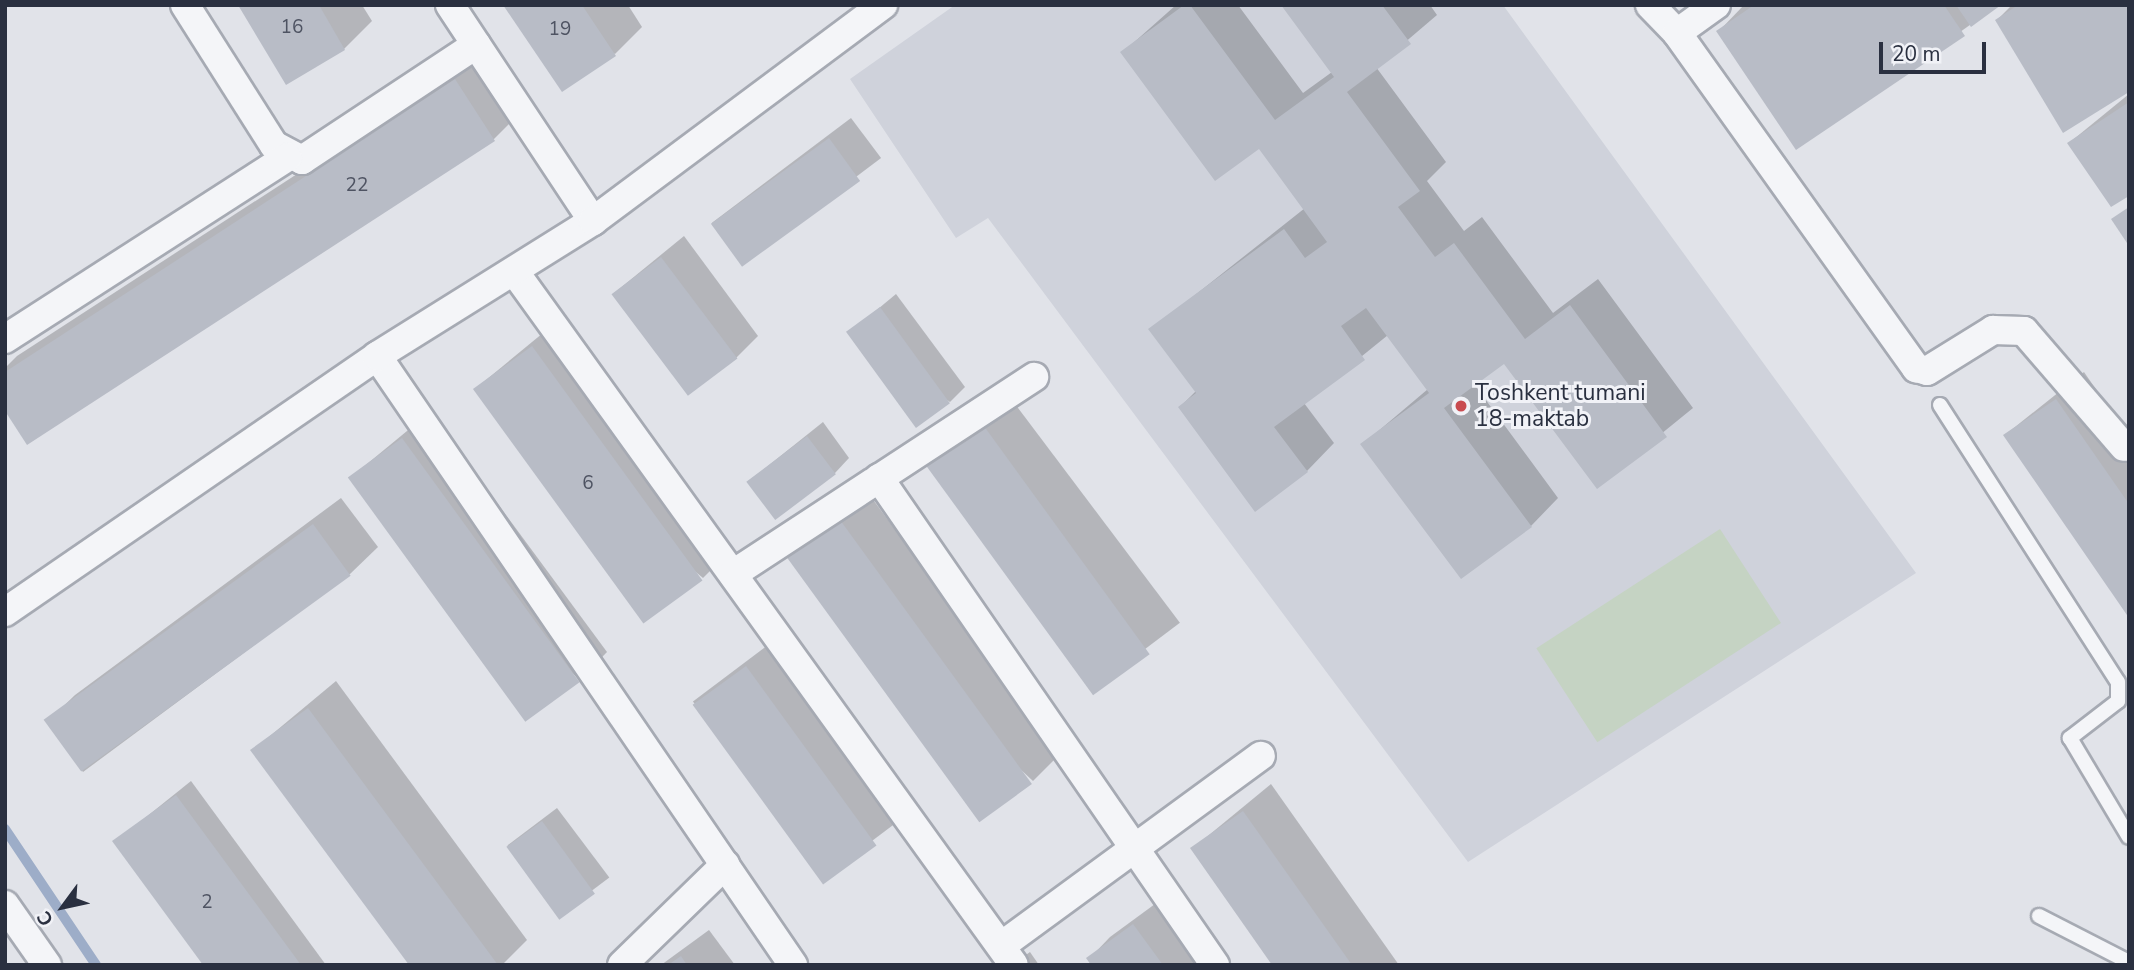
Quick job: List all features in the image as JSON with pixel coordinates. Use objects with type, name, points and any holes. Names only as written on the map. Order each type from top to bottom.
[{"type":"street","points":[[185,5],[288,157]]},
{"type":"street","points":[[450,5],[593,221]]},
{"type":"street","points":[[5,612],[377,356],[593,221],[883,5]]},
{"type":"street","points":[[1650,5],[1677,33],[1916,368],[1927,371],[1993,330],[2024,331],[2124,447]]},
{"type":"street","points":[[1677,33],[1716,5]]},
{"type":"street","points":[[5,339],[288,157],[313,157],[476,45]]},
{"type":"street","points":[[514,271],[1008,955],[1138,846],[1261,756]]},
{"type":"street","points":[[377,356],[793,965]]},
{"type":"street","points":[[733,574],[1034,377]]},
{"type":"street","points":[[879,478],[1138,846],[1215,965]]},
{"type":"street","points":[[622,965],[725,865]]},
{"type":"street","points":[[5,905],[47,965]]},
{"type":"lane","points":[[1940,405],[2118,682],[2118,701],[2070,738],[2129,837]]},
{"type":"lane","points":[[2039,916],[2129,962]]},
{"type":"shaded area","name":"Toshkent tumani 18-maktab","points":[[955,5],[1503,5],[1916,573],[1468,862],[988,218],[956,238],[850,79]]},
{"type":"green space","points":[[1720,529],[1781,623],[1597,742],[1536,648]]},
{"type":"building","points":[[238,5],[319,5],[345,50],[286,85]]},
{"type":"building","points":[[503,5],[582,5],[616,56],[562,92]]},
{"type":"building","points":[[1184,5],[1190,5],[1275,120],[1334,77],[1281,5],[1382,5],[1411,44],[1347,92],[1420,191],[1398,207],[1435,257],[1454,243],[1525,339],[1570,305],[1667,437],[1597,489],[1504,364],[1444,408],[1532,527],[1461,579],[1360,444],[1429,393],[1366,308],[1341,326],[1365,360],[1274,427],[1308,472],[1255,512],[1178,407],[1196,393],[1148,329],[1284,229],[1305,258],[1327,242],[1259,149],[1215,181],[1120,52]]},
{"type":"building","points":[[1754,5],[1944,5],[1965,36],[1796,150],[1716,31]]},
{"type":"building","points":[[1956,5],[2001,5],[1971,27]]},
{"type":"building","points":[[2018,5],[2129,5],[2129,92],[2063,133],[1995,20]]},
{"type":"building","points":[[455,79],[495,141],[27,445],[5,411],[5,372]]},
{"type":"building","points":[[2129,102],[2129,196],[2111,207],[2067,143]]},
{"type":"building","points":[[829,138],[860,181],[742,267],[711,224]]},
{"type":"building","points":[[2129,207],[2129,246],[2111,219]]},
{"type":"building","points":[[661,257],[737,358],[688,396],[611,294]]},
{"type":"building","points":[[880,307],[950,403],[916,428],[846,332]]},
{"type":"building","points":[[532,346],[702,581],[643,624],[473,389]]},
{"type":"building","points":[[2056,399],[2129,504],[2129,618],[2003,435]]},
{"type":"building","points":[[981,422],[1150,654],[1093,695],[924,463]]},
{"type":"building","points":[[807,436],[836,474],[775,520],[746,482]]},
{"type":"building","points":[[402,438],[580,682],[525,722],[348,477]]},
{"type":"building","points":[[835,513],[1032,784],[979,822],[782,551]]},
{"type":"building","points":[[313,524],[351,576],[81,772],[44,720]]},
{"type":"building","points":[[746,666],[876,846],[823,884],[693,705]]},
{"type":"building","points":[[308,708],[498,965],[409,965],[250,750]]},
{"type":"building","points":[[176,795],[301,965],[203,965],[112,841]]},
{"type":"building","points":[[1243,811],[1352,965],[1272,965],[1190,848]]},
{"type":"building","points":[[542,821],[595,894],[559,920],[506,847]]},
{"type":"building","points":[[1133,924],[1163,965],[1091,965],[1086,958]]},
{"type":"building","points":[[681,956],[687,965],[668,965]]},
{"type":"waterway","points":[[5,829],[96,965]]},
{"type":"place","name":"Toshkent tumani 18-maktab","points":[[1461,406]]}]
